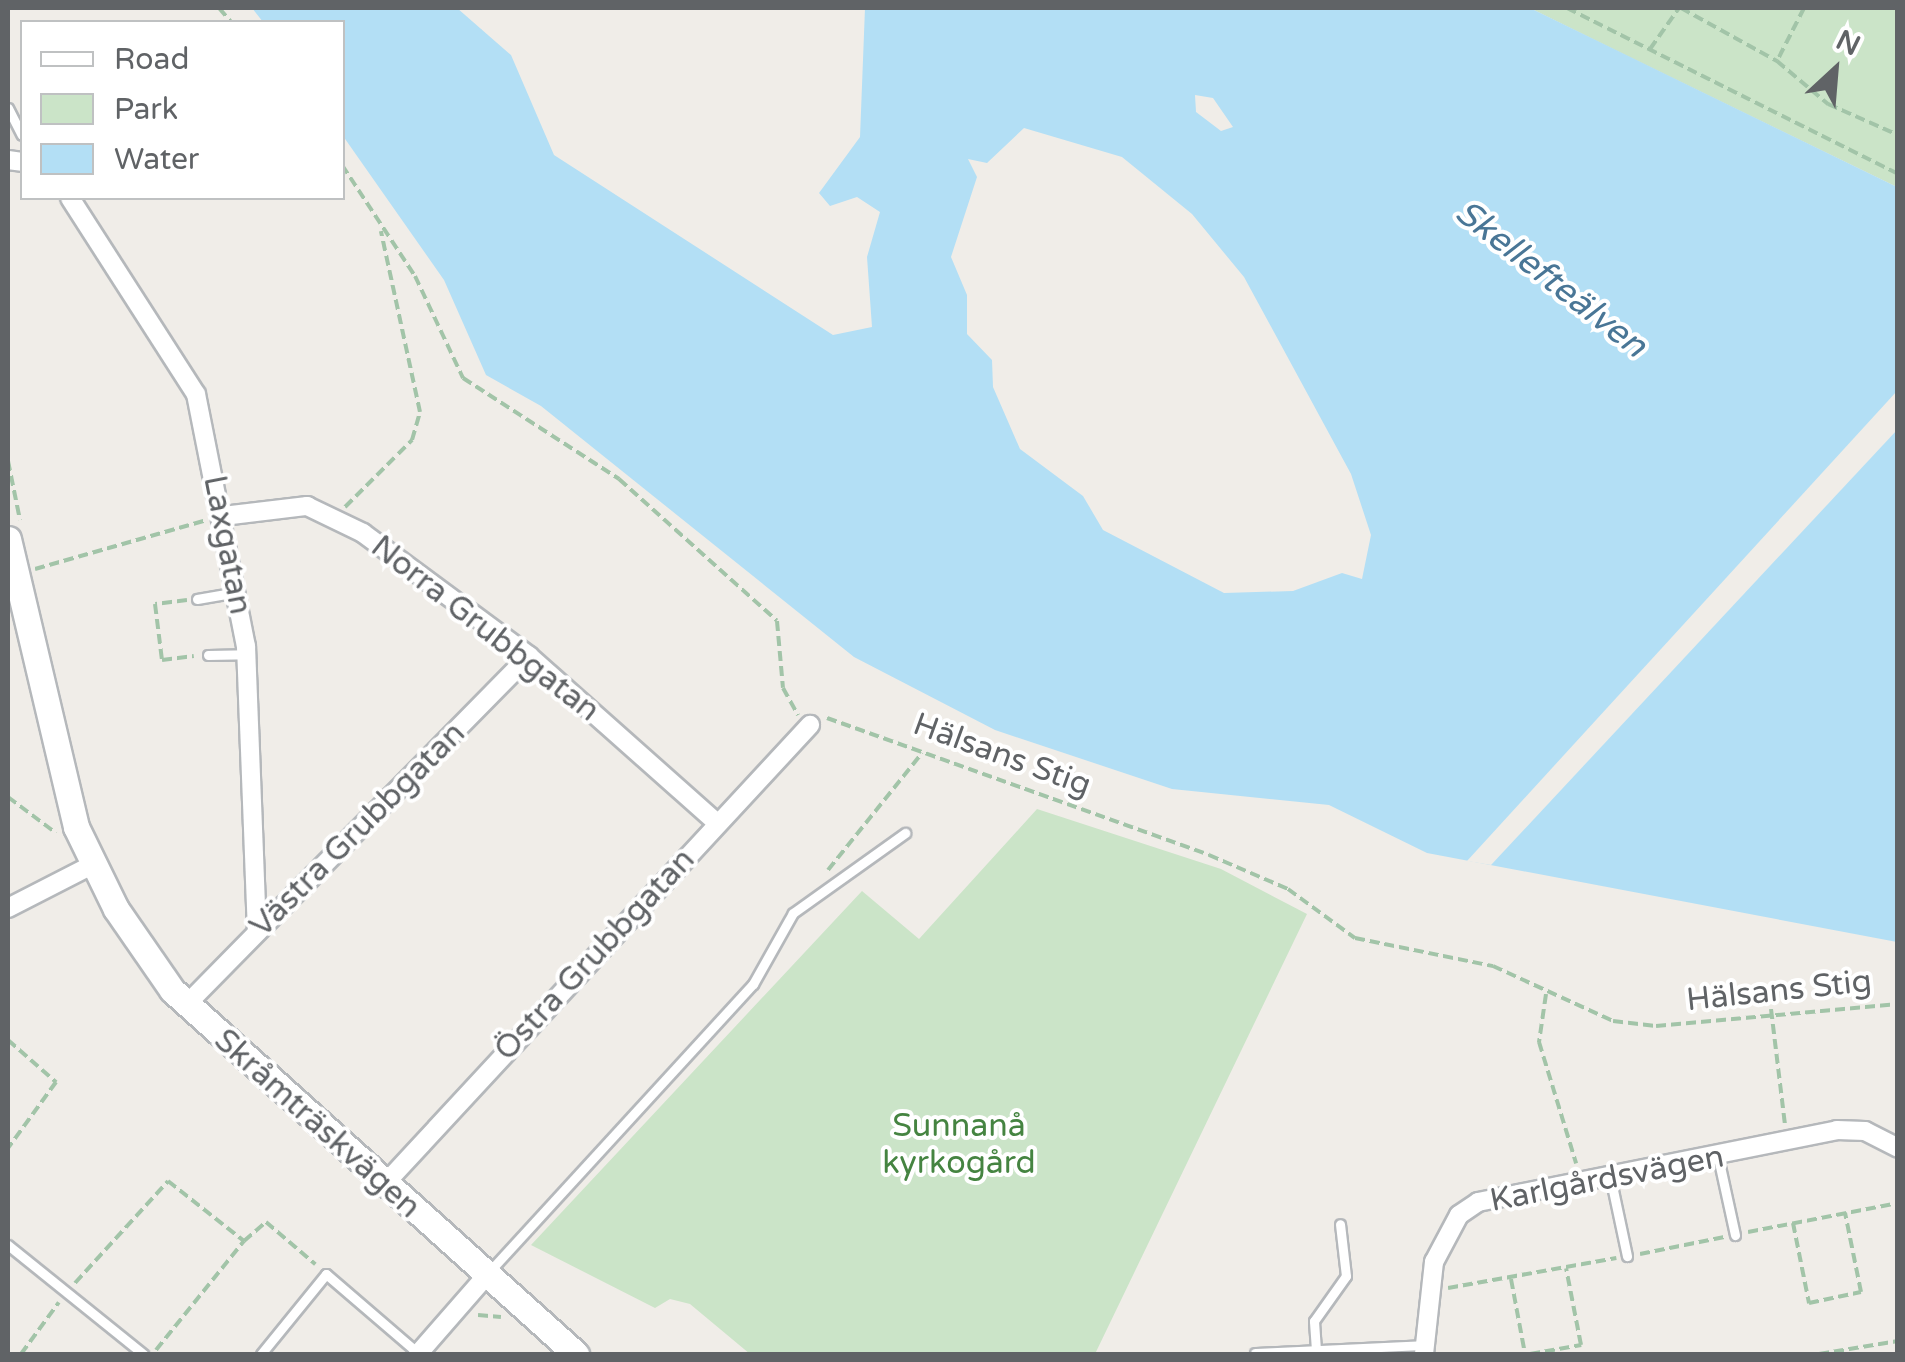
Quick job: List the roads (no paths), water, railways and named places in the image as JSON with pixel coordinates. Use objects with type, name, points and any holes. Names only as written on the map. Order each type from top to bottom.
[{"type":"main road","name":"Skråmträskvägen","points":[[19,542],[50,728],[86,867],[187,1004],[382,1187],[576,1354]]},
{"type":"street","name":"Laxgatan","points":[[71,200],[176,352],[196,394],[223,516],[247,654],[257,932]]},
{"type":"street","name":"Norra Grubbgatan","points":[[223,516],[283,504],[338,520],[529,656],[717,822]]},
{"type":"street","name":"Västra Grubbgatan","points":[[187,1004],[529,656]]},
{"type":"street","name":"Östra Grubbgatan","points":[[382,1187],[810,724]]},
{"type":"street","points":[[8,908],[86,867]]},
{"type":"street","name":"Karlgårdsvägen","points":[[1424,1350],[1429,1290],[1446,1238],[1469,1208],[1791,1141],[1865,1131],[1898,1148]]},
{"type":"street","points":[[419,1354],[486,1275]]},
{"type":"lane","points":[[8,108],[20,131]]},
{"type":"lane","points":[[197,599],[236,592]]},
{"type":"lane","points":[[208,654],[247,654]]},
{"type":"lane","points":[[486,1275],[753,984],[770,941],[818,887],[904,833]]},
{"type":"lane","points":[[1718,1157],[1735,1235]]},
{"type":"lane","points":[[1610,1176],[1627,1256]]},
{"type":"lane","points":[[1316,1350],[1314,1321],[1346,1276],[1340,1224]]},
{"type":"lane","points":[[8,1245],[144,1354]]},
{"type":"lane","points":[[262,1354],[326,1274],[419,1354]]},
{"type":"lane","points":[[1256,1354],[1424,1350]]},
{"type":"water","name":"Skellefteälven","points":[[252,8],[457,8],[511,55],[554,155],[833,335],[872,327],[867,257],[880,212],[857,197],[830,206],[819,193],[860,137],[865,8],[1530,8],[1897,187],[1897,942],[1427,853],[1329,805],[1172,789],[995,730],[854,657],[541,406],[486,375],[444,280],[345,139],[345,20],[261,20]],"holes":[[[1195,95],[1213,98],[1233,127],[1221,131],[1196,112]],[[1024,128],[1122,157],[1192,214],[1244,277],[1351,474],[1371,535],[1362,579],[1342,573],[1293,591],[1224,593],[1103,530],[1083,496],[1020,449],[993,387],[992,360],[967,334],[967,295],[951,257],[977,177],[968,159],[987,163]]]},
{"type":"park label","name":"Sunnanå kyrkogård","points":[[959,1146]]}]
